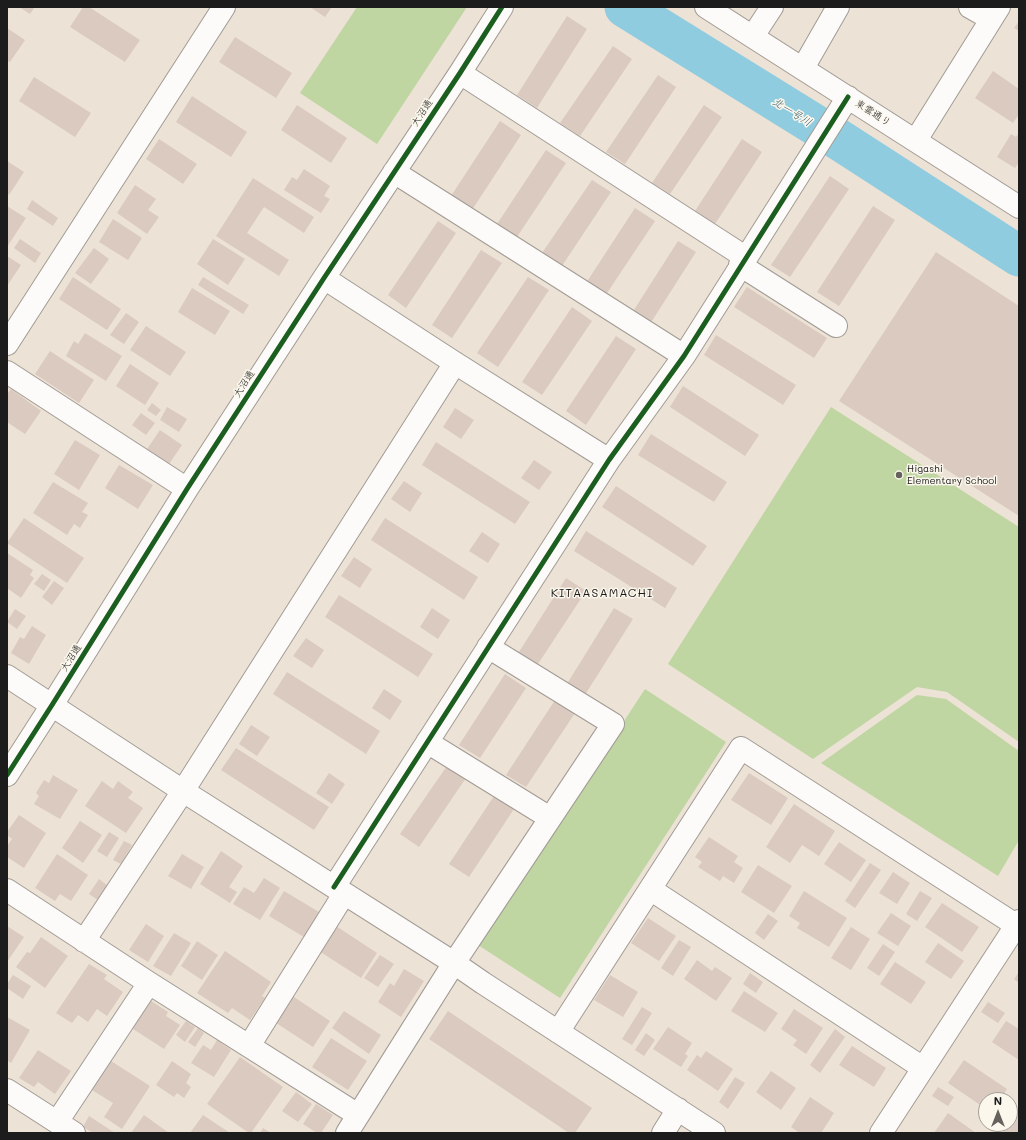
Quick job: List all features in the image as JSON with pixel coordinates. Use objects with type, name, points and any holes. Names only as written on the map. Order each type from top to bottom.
[{"type":"street","points":[[7,344],[224,7]]},
{"type":"street","name":"大沼通","points":[[7,774],[52,705],[187,489],[502,7]]},
{"type":"street","name":"東雲通り","points":[[706,7],[1019,207]]},
{"type":"street","points":[[753,36],[772,7]]},
{"type":"street","points":[[916,140],[994,13],[970,7]]},
{"type":"street","points":[[803,68],[833,9]]},
{"type":"street","points":[[460,73],[743,261],[836,326]]},
{"type":"street","points":[[249,1046],[427,742],[609,460],[684,356],[848,97]]},
{"type":"street","points":[[394,172],[684,356]]},
{"type":"street","points":[[324,278],[609,460]]},
{"type":"street","points":[[84,941],[183,791],[455,363]]},
{"type":"street","points":[[7,372],[187,489]]},
{"type":"street","points":[[7,890],[148,983],[249,1046],[353,1124],[454,963],[613,724],[488,647]]},
{"type":"street","points":[[7,676],[183,791],[454,963],[714,1133]]},
{"type":"street","points":[[427,742],[550,818]]},
{"type":"street","points":[[558,1032],[740,748],[1018,925],[881,1133]]},
{"type":"street","points":[[650,889],[923,1068]]},
{"type":"street","points":[[7,1090],[66,1128],[148,983]]},
{"type":"street","points":[[663,1133],[678,1109]]},
{"type":"green space","points":[[357,7],[467,7],[377,144],[300,93]]},
{"type":"green space","points":[[831,407],[1019,527],[1019,742],[947,692],[917,687],[813,759],[668,664]]},
{"type":"green space","points":[[645,689],[726,742],[560,998],[478,945]]},
{"type":"green space","points":[[917,695],[946,699],[1019,751],[1019,840],[998,876],[821,763]]},
{"type":"building","points":[[19,7],[35,7],[30,14]]},
{"type":"building","points":[[83,7],[89,7],[140,40],[125,62],[70,27]]},
{"type":"building","points":[[310,7],[332,7],[325,17]]},
{"type":"building","points":[[567,16],[587,29],[537,108],[517,95]]},
{"type":"building","points":[[1019,21],[1019,31],[1014,28]]},
{"type":"building","points":[[7,28],[25,40],[10,62],[7,61]]},
{"type":"building","points":[[235,37],[292,73],[276,98],[219,62]]},
{"type":"building","points":[[613,46],[632,59],[580,136],[560,123]]},
{"type":"building","points":[[993,71],[1019,89],[1019,114],[1013,123],[975,98]]},
{"type":"building","points":[[658,75],[676,87],[625,164],[606,152]]},
{"type":"building","points":[[34,77],[91,113],[75,137],[19,101]]},
{"type":"building","points":[[192,96],[247,132],[231,157],[176,122]]},
{"type":"building","points":[[297,105],[347,138],[331,163],[281,130]]},
{"type":"building","points":[[704,105],[722,117],[670,194],[652,183]]},
{"type":"building","points":[[500,121],[521,135],[472,210],[451,196]]},
{"type":"building","points":[[1019,133],[1019,162],[1015,168],[997,157],[1011,134],[1016,137]]},
{"type":"building","points":[[159,139],[197,164],[183,184],[146,159]]},
{"type":"building","points":[[742,139],[762,152],[715,224],[695,211]]},
{"type":"building","points":[[546,150],[566,163],[517,237],[497,224]]},
{"type":"building","points":[[7,161],[24,172],[9,195],[7,193]]},
{"type":"building","points":[[304,169],[330,186],[324,196],[330,199],[321,213],[284,190],[292,177],[297,180]]},
{"type":"building","points":[[830,176],[849,189],[790,277],[771,265]]},
{"type":"building","points":[[253,178],[314,217],[304,233],[264,207],[247,233],[289,260],[279,276],[216,236]]},
{"type":"building","points":[[592,180],[611,192],[562,266],[542,253]]},
{"type":"building","points":[[135,185],[156,199],[148,210],[159,217],[147,234],[117,213]]},
{"type":"building","points":[[32,200],[58,218],[53,226],[27,209]]},
{"type":"building","points":[[7,206],[26,218],[7,247]]},
{"type":"building","points":[[873,206],[895,220],[839,306],[817,292]]},
{"type":"building","points":[[635,208],[655,221],[605,296],[586,283]]},
{"type":"building","points":[[113,219],[142,238],[128,260],[99,242]]},
{"type":"building","points":[[438,221],[456,233],[406,308],[388,295]]},
{"type":"building","points":[[20,239],[41,253],[35,263],[14,248]]},
{"type":"building","points":[[213,239],[245,259],[228,285],[197,264]]},
{"type":"building","points":[[678,241],[696,252],[650,324],[632,313]]},
{"type":"building","points":[[94,248],[109,259],[91,284],[75,273]]},
{"type":"building","points":[[481,250],[502,263],[452,338],[432,325]]},
{"type":"building","points":[[936,252],[1019,306],[1019,516],[839,401]]},
{"type":"building","points":[[7,256],[21,265],[7,286]]},
{"type":"building","points":[[73,277],[121,309],[107,330],[59,299]]},
{"type":"building","points":[[203,277],[249,305],[243,314],[198,285]]},
{"type":"building","points":[[528,277],[549,290],[498,367],[477,353]]},
{"type":"building","points":[[747,287],[827,338],[814,358],[734,307]]},
{"type":"building","points":[[192,288],[230,311],[215,335],[178,312]]},
{"type":"building","points":[[572,307],[592,321],[542,395],[522,382]]},
{"type":"building","points":[[126,313],[139,322],[124,344],[110,335]]},
{"type":"building","points":[[146,326],[186,352],[170,376],[130,350]]},
{"type":"building","points":[[85,333],[122,356],[106,381],[66,356],[74,341],[78,344]]},
{"type":"building","points":[[716,335],[796,385],[783,405],[704,355]]},
{"type":"building","points":[[616,336],[636,349],[586,425],[566,411]]},
{"type":"building","points":[[50,351],[94,380],[79,403],[35,374]]},
{"type":"building","points":[[130,364],[159,383],[145,405],[116,386]]},
{"type":"building","points":[[683,386],[759,435],[745,456],[670,407]]},
{"type":"building","points":[[11,389],[41,411],[25,434],[7,422],[7,394]]},
{"type":"building","points":[[152,403],[161,410],[156,416],[147,410]]},
{"type":"building","points":[[167,407],[187,419],[179,432],[160,420]]},
{"type":"building","points":[[455,408],[474,420],[461,439],[443,427]]},
{"type":"building","points":[[141,413],[155,423],[146,435],[132,425]]},
{"type":"building","points":[[160,430],[182,445],[165,470],[143,455]]},
{"type":"building","points":[[651,434],[727,482],[714,502],[638,455]]},
{"type":"building","points":[[75,440],[100,455],[79,490],[54,474]]},
{"type":"building","points":[[436,442],[530,502],[515,524],[422,465]]},
{"type":"building","points":[[534,460],[552,472],[539,490],[521,478]]},
{"type":"building","points":[[119,465],[153,485],[138,509],[105,488]]},
{"type":"building","points":[[404,481],[422,493],[410,512],[391,499]]},
{"type":"building","points":[[53,482],[88,503],[82,512],[88,515],[80,528],[74,524],[67,535],[33,513]]},
{"type":"building","points":[[616,486],[707,546],[693,566],[602,507]]},
{"type":"building","points":[[24,518],[84,558],[67,583],[7,543]]},
{"type":"building","points":[[385,518],[478,577],[464,600],[371,540]]},
{"type":"building","points":[[586,531],[677,588],[665,608],[574,551]]},
{"type":"building","points":[[482,532],[500,544],[488,563],[469,551]]},
{"type":"building","points":[[7,553],[33,570],[30,575],[34,578],[21,598],[7,588]]},
{"type":"building","points":[[354,557],[372,569],[360,588],[341,576]]},
{"type":"building","points":[[42,574],[51,580],[44,591],[34,584]]},
{"type":"building","points":[[566,578],[586,591],[536,667],[517,655]]},
{"type":"building","points":[[54,581],[64,588],[52,605],[42,597]]},
{"type":"building","points":[[339,595],[433,654],[418,677],[325,617]]},
{"type":"building","points":[[432,608],[450,620],[438,639],[420,627]]},
{"type":"building","points":[[614,608],[633,619],[583,698],[565,687]]},
{"type":"building","points":[[15,609],[26,616],[17,629],[7,622]]},
{"type":"building","points":[[32,626],[46,635],[29,664],[11,653],[20,637],[24,639]]},
{"type":"building","points":[[306,638],[324,650],[312,668],[293,656]]},
{"type":"building","points":[[287,672],[380,731],[366,754],[273,694]]},
{"type":"building","points":[[505,674],[526,688],[480,758],[459,745]]},
{"type":"building","points":[[384,689],[402,701],[390,720],[372,708]]},
{"type":"building","points":[[557,697],[577,710],[526,787],[506,775]]},
{"type":"building","points":[[251,725],[270,737],[257,756],[239,744]]},
{"type":"building","points":[[236,748],[329,807],[314,830],[221,770]]},
{"type":"building","points":[[449,763],[468,775],[419,847],[400,834]]},
{"type":"building","points":[[329,773],[345,784],[332,804],[316,793]]},
{"type":"building","points":[[749,773],[788,798],[771,825],[731,800]]},
{"type":"building","points":[[53,775],[78,790],[60,819],[34,804],[39,796],[36,793],[44,780],[49,783]]},
{"type":"building","points":[[102,781],[113,789],[118,781],[133,792],[128,798],[143,808],[126,833],[85,806]]},
{"type":"building","points":[[496,793],[516,806],[469,877],[449,864]]},
{"type":"building","points":[[794,804],[835,831],[819,856],[802,845],[790,863],[766,847]]},
{"type":"building","points":[[19,815],[46,833],[24,868],[7,857],[7,846],[12,839],[7,835],[7,832]]},
{"type":"building","points":[[80,821],[102,835],[83,863],[62,848]]},
{"type":"building","points":[[109,832],[119,838],[107,857],[97,851]]},
{"type":"building","points":[[709,837],[738,856],[734,862],[743,868],[734,883],[723,876],[720,881],[698,867],[702,862],[695,857]]},
{"type":"building","points":[[124,841],[132,845],[121,864],[113,860]]},
{"type":"building","points":[[839,842],[866,860],[851,882],[824,864]]},
{"type":"building","points":[[221,851],[243,866],[229,887],[237,892],[230,903],[200,884]]},
{"type":"building","points":[[57,854],[88,875],[71,901],[60,894],[55,901],[35,888]]},
{"type":"building","points":[[182,854],[204,867],[191,889],[168,876]]},
{"type":"building","points":[[870,863],[881,870],[855,908],[845,901]]},
{"type":"building","points":[[758,865],[792,886],[774,913],[741,892]]},
{"type":"building","points":[[893,872],[910,883],[897,904],[879,893]]},
{"type":"building","points":[[264,878],[280,888],[260,920],[233,904],[244,887],[254,893]]},
{"type":"building","points":[[99,879],[108,886],[98,900],[89,894]]},
{"type":"building","points":[[284,891],[319,912],[304,937],[269,916]]},
{"type":"building","points":[[804,891],[847,918],[829,947],[797,928],[800,923],[789,916]]},
{"type":"building","points":[[920,891],[932,898],[917,921],[906,914]]},
{"type":"building","points":[[942,903],[979,927],[962,952],[925,927]]},
{"type":"building","points":[[891,913],[911,926],[898,946],[877,933]]},
{"type":"building","points":[[768,914],[778,921],[764,940],[755,933]]},
{"type":"building","points":[[648,918],[676,936],[659,961],[631,943]]},
{"type":"building","points":[[146,924],[164,936],[148,962],[129,950]]},
{"type":"building","points":[[7,926],[24,937],[7,962]]},
{"type":"building","points":[[336,926],[377,953],[361,978],[319,951]]},
{"type":"building","points":[[851,927],[870,939],[851,970],[831,958]]},
{"type":"building","points":[[174,933],[191,943],[171,976],[153,966]]},
{"type":"building","points":[[41,937],[68,956],[45,988],[16,967],[27,952],[30,953]]},
{"type":"building","points":[[679,940],[691,947],[673,976],[661,968]]},
{"type":"building","points":[[197,941],[218,955],[202,980],[181,966]]},
{"type":"building","points":[[938,943],[964,961],[951,979],[925,962]]},
{"type":"building","points":[[883,944],[895,952],[879,976],[867,968]]},
{"type":"building","points":[[225,951],[271,982],[262,996],[265,998],[250,1020],[232,1008],[228,1013],[197,993]]},
{"type":"building","points":[[380,955],[394,964],[378,987],[364,978]]},
{"type":"building","points":[[697,960],[712,971],[715,967],[732,978],[716,1001],[684,979]]},
{"type":"building","points":[[895,962],[926,982],[911,1004],[880,984]]},
{"type":"building","points":[[89,964],[107,975],[104,979],[123,992],[107,1016],[97,1009],[88,1022],[78,1015],[72,1023],[56,1013]]},
{"type":"building","points":[[404,969],[424,981],[401,1017],[378,1002],[390,983],[394,986]]},
{"type":"building","points":[[1019,972],[1019,983],[1014,979]]},
{"type":"building","points":[[750,973],[763,982],[756,993],[743,984]]},
{"type":"building","points":[[13,975],[31,986],[23,999],[7,988],[7,984]]},
{"type":"building","points":[[610,975],[638,992],[623,1017],[594,1000]]},
{"type":"building","points":[[744,991],[778,1013],[765,1032],[731,1011]]},
{"type":"building","points":[[291,995],[330,1021],[313,1047],[273,1021]]},
{"type":"building","points":[[148,999],[168,1012],[166,1016],[180,1025],[164,1049],[130,1027]]},
{"type":"building","points":[[988,1002],[1005,1013],[998,1023],[981,1012]]},
{"type":"building","points":[[642,1007],[652,1013],[632,1045],[622,1039]]},
{"type":"building","points":[[794,1009],[823,1028],[806,1054],[793,1045],[797,1040],[781,1029]]},
{"type":"building","points":[[344,1011],[381,1035],[369,1054],[332,1028]]},
{"type":"building","points":[[448,1011],[592,1108],[575,1133],[569,1133],[429,1039]]},
{"type":"building","points":[[7,1017],[30,1030],[11,1063],[7,1060]]},
{"type":"building","points":[[186,1021],[195,1027],[185,1042],[176,1035]]},
{"type":"building","points":[[1006,1021],[1019,1029],[1019,1060],[992,1042]]},
{"type":"building","points":[[668,1027],[692,1043],[685,1054],[688,1056],[681,1067],[653,1049]]},
{"type":"building","points":[[198,1028],[204,1033],[195,1047],[188,1042]]},
{"type":"building","points":[[835,1029],[845,1037],[820,1073],[810,1065]]},
{"type":"building","points":[[646,1033],[655,1040],[644,1056],[635,1050]]},
{"type":"building","points":[[331,1038],[367,1061],[348,1090],[312,1067]]},
{"type":"building","points":[[217,1040],[231,1050],[214,1077],[191,1063],[203,1045],[211,1050]]},
{"type":"building","points":[[852,1046],[886,1068],[874,1087],[839,1065]]},
{"type":"building","points":[[38,1050],[71,1071],[55,1094],[38,1082],[34,1087],[19,1078]]},
{"type":"building","points":[[706,1051],[733,1069],[718,1091],[687,1070],[697,1055],[701,1058]]},
{"type":"building","points":[[240,1057],[283,1087],[251,1133],[207,1104]]},
{"type":"building","points":[[964,1060],[1007,1089],[1005,1092],[978,1092],[978,1104],[948,1083]]},
{"type":"building","points":[[111,1061],[150,1086],[122,1129],[104,1117],[113,1103],[92,1090]]},
{"type":"building","points":[[172,1061],[191,1074],[186,1083],[191,1087],[184,1098],[177,1093],[174,1097],[156,1085]]},
{"type":"building","points":[[771,1071],[796,1088],[781,1110],[756,1092]]},
{"type":"building","points":[[735,1077],[745,1083],[728,1109],[719,1102]]},
{"type":"building","points":[[938,1087],[954,1097],[948,1106],[932,1096]]},
{"type":"building","points":[[296,1092],[312,1104],[298,1122],[282,1111]]},
{"type":"building","points":[[810,1097],[834,1113],[821,1133],[800,1133],[791,1127]]},
{"type":"building","points":[[316,1104],[333,1115],[321,1133],[317,1133],[303,1124]]},
{"type":"building","points":[[1019,1109],[1019,1133],[1003,1133],[1018,1132]]},
{"type":"building","points":[[948,1113],[976,1133],[934,1133]]},
{"type":"building","points":[[144,1115],[169,1133],[131,1133]]},
{"type":"building","points":[[203,1115],[230,1133],[190,1133]]},
{"type":"building","points":[[89,1116],[115,1133],[93,1133],[83,1127]]},
{"type":"building","points":[[263,1128],[271,1133],[260,1133]]},
{"type":"waterway","name":"北一号川","points":[[625,7],[841,141],[1019,256]]},
{"type":"cycle path","points":[[7,775],[187,489],[502,7]]},
{"type":"cycle path","points":[[334,887],[609,460],[684,356],[848,97]]},
{"type":"place","name":"Higashi Elementary School","points":[[899,475]]},
{"type":"district","name":"KITAASAMACHI","points":[[602,593]]}]
